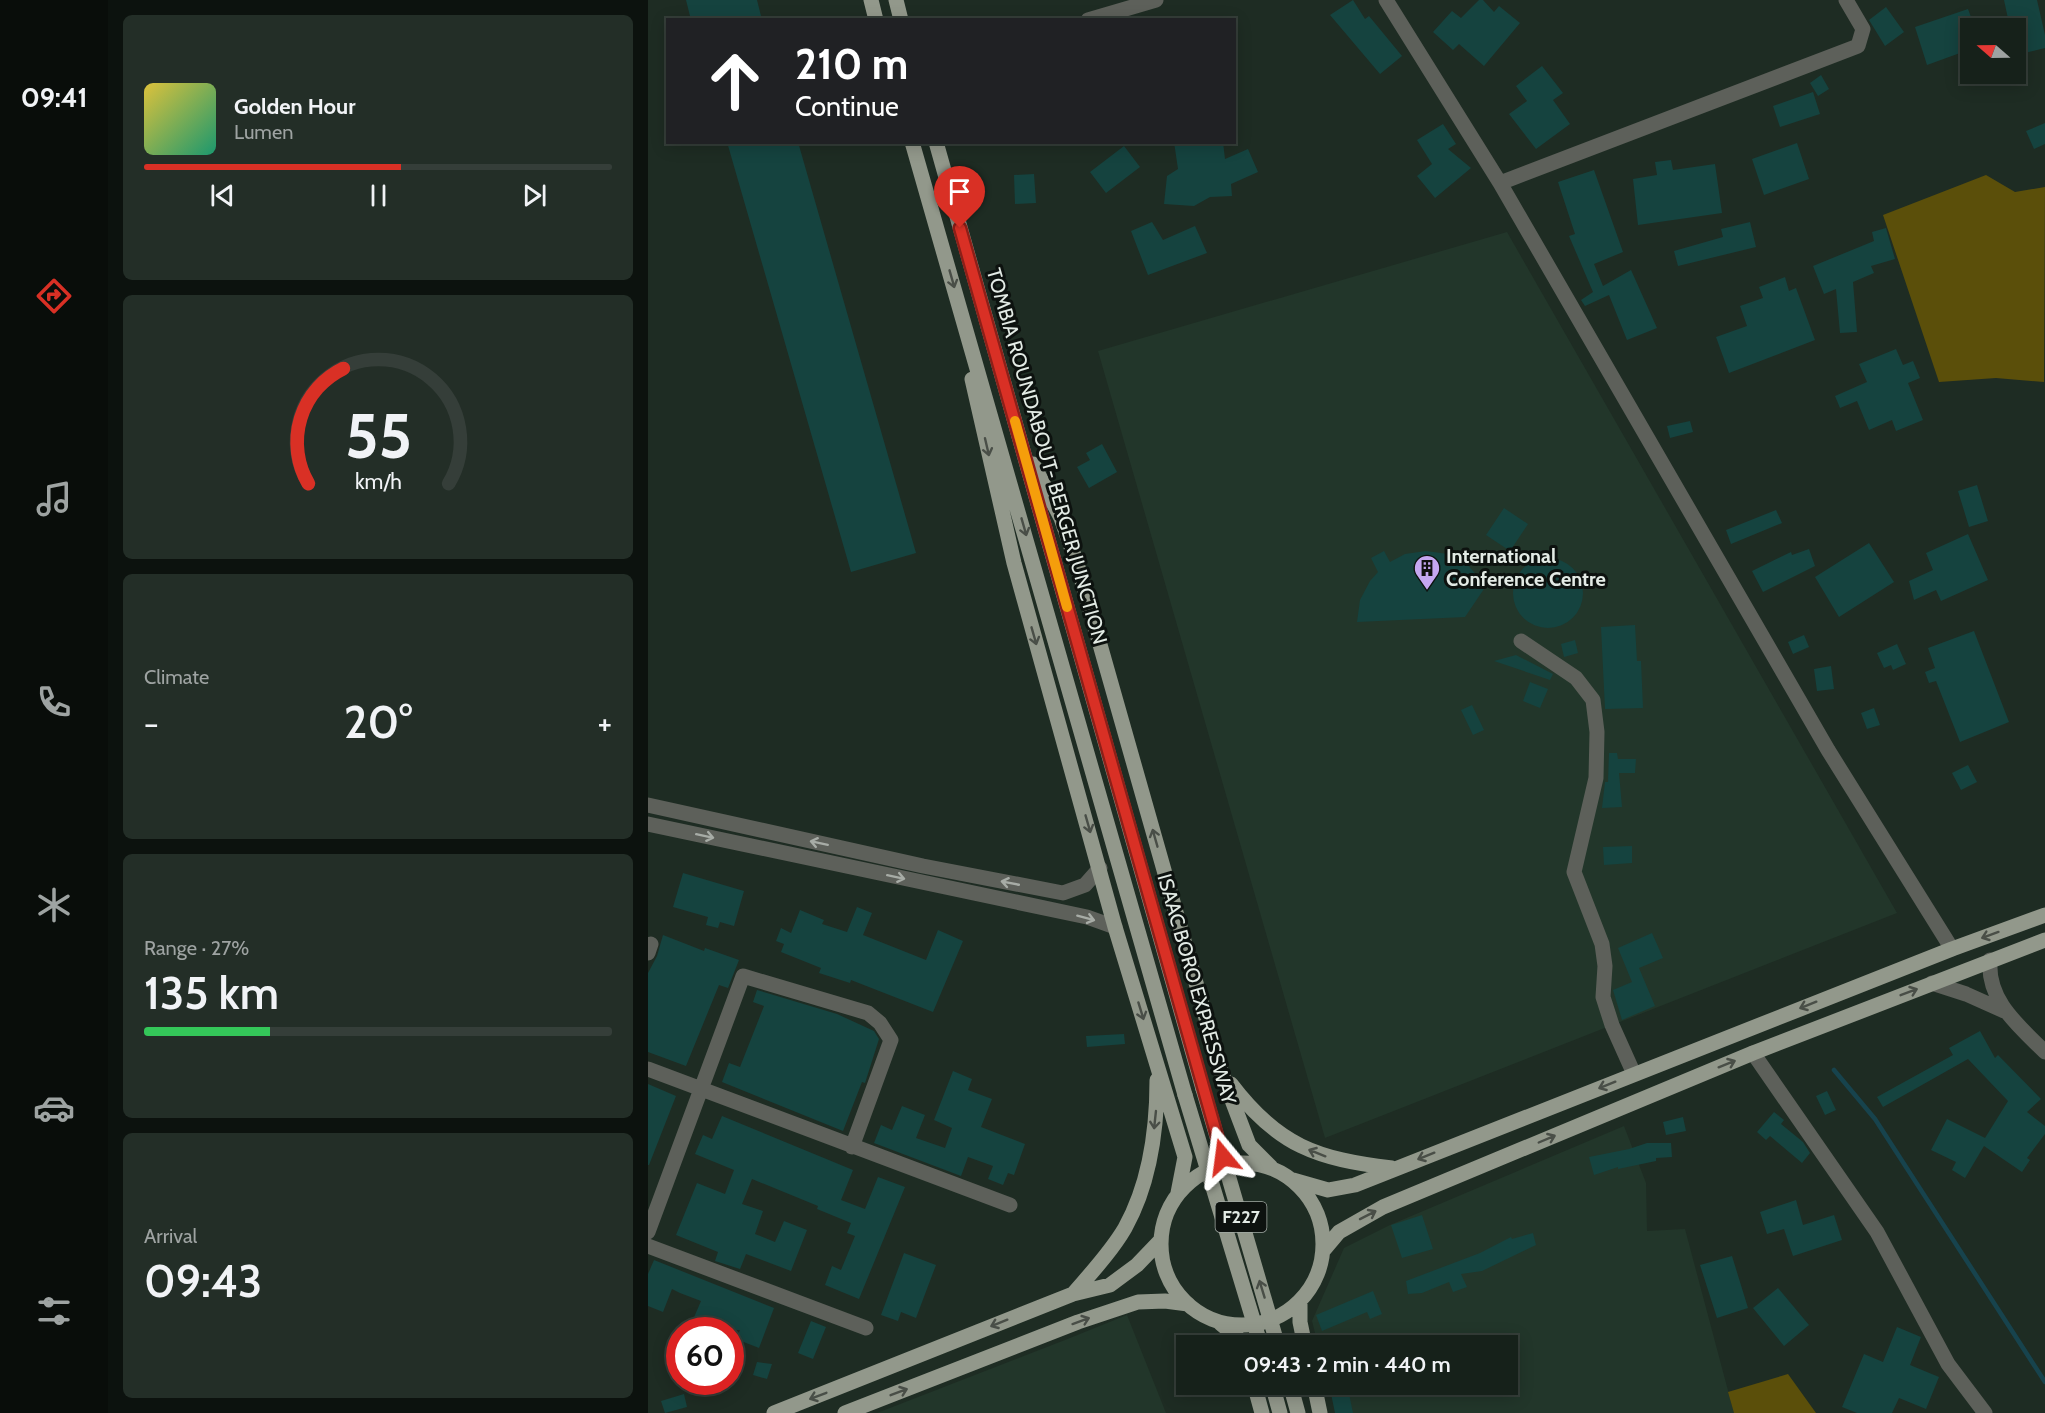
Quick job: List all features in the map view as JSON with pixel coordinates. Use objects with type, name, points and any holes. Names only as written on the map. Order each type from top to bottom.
[{"type":"main road","points":[[871,0],[876,18]]},
{"type":"main road","points":[[896,0],[900,18]]},
{"type":"main road","name":"F227","points":[[913,144],[972,349]]},
{"type":"main road","name":"TOMBIA ROUNDABOUT- BERGER JUNCTION","points":[[937,144],[1097,711]]},
{"type":"main road","points":[[972,349],[972,382],[1014,563],[1115,927],[1185,1157],[1178,1193],[1165,1216],[1160,1241],[1163,1267],[1175,1292],[1196,1312],[1221,1324],[1234,1335]]},
{"type":"main road","name":"ISAAC BORO EXPRESSWAY","points":[[972,349],[1080,720],[1185,1095],[1258,1335]]},
{"type":"main road","points":[[1021,444],[1057,509],[1078,567],[1221,1071],[1249,1145],[1271,1167],[1293,1180],[1328,1190],[1355,1185],[1952,949],[2045,915]]},
{"type":"main road","name":"ISAAC BORO EXPRESSWAY","points":[[1097,711],[1275,1335]]},
{"type":"main road","points":[[1323,1251],[1339,1232],[1383,1207],[1753,1053],[2045,940]]},
{"type":"main road","points":[[1073,1294],[1103,1260],[1125,1228],[1140,1191],[1152,1156],[1157,1109],[1157,1062]]},
{"type":"main road","points":[[1221,1071],[1249,1107],[1269,1126],[1291,1141],[1320,1155],[1347,1163],[1395,1168]]},
{"type":"main road","points":[[1178,1193],[1197,1176],[1220,1165],[1246,1162],[1271,1167]]},
{"type":"main road","points":[[1221,1324],[1250,1326],[1276,1318],[1299,1302],[1316,1279],[1323,1251],[1321,1223],[1310,1199],[1293,1180]]},
{"type":"main road","points":[[774,1413],[1073,1294],[1110,1285],[1137,1265],[1160,1241]]},
{"type":"main road","points":[[845,1413],[1078,1322],[1138,1302],[1165,1301],[1188,1304]]},
{"type":"main road","points":[[1299,1302],[1303,1335]]},
{"type":"main road","points":[[1257,1395],[1262,1413]]},
{"type":"main road","points":[[1275,1395],[1280,1413]]},
{"type":"main road","points":[[1292,1395],[1298,1413]]},
{"type":"main road","points":[[1316,1395],[1320,1413]]},
{"type":"street","points":[[1095,18],[1156,0]]},
{"type":"street","points":[[1386,0],[1500,183],[1822,740],[1952,949]]},
{"type":"street","points":[[1500,183],[1858,46],[1863,29],[1846,0]]},
{"type":"street","points":[[1521,641],[1576,678],[1593,700],[1597,732],[1596,778],[1574,872],[1602,944],[1605,966],[1603,997],[1612,1025],[1634,1074]]},
{"type":"street","points":[[648,805],[923,866],[1063,893],[1085,885],[1100,868]]},
{"type":"street","points":[[648,824],[1087,918],[1115,927]]},
{"type":"street","points":[[1990,960],[1989,974],[2004,1011]]},
{"type":"street","points":[[648,1232],[743,976],[868,1013],[880,1023],[891,1040],[852,1147]]},
{"type":"street","points":[[1932,983],[1966,994],[2004,1011],[2045,1052]]},
{"type":"street","points":[[1753,1053],[1877,1232],[1948,1364],[1985,1413]]},
{"type":"street","points":[[648,1069],[852,1147],[1010,1204]]},
{"type":"street","points":[[648,1246],[866,1328]]},
{"type":"shaded area","points":[[1986,175],[2015,192],[2045,187],[2044,382],[1996,378],[1939,382],[1883,215]]},
{"type":"shaded area","points":[[1507,232],[1897,913],[1325,1138],[1098,351]]},
{"type":"shaded area","points":[[1624,1126],[1646,1183],[1647,1231],[1685,1229],[1734,1413],[1337,1413],[1332,1395],[1518,1395],[1518,1335],[1316,1335],[1312,1321],[1344,1248],[1390,1225]]},
{"type":"shaded area","points":[[1127,1315],[1166,1413],[877,1413],[1065,1340]]},
{"type":"shaded area","points":[[1788,1374],[1816,1413],[1734,1413],[1728,1392]]},
{"type":"building","points":[[686,0],[757,0],[762,18],[690,18]]},
{"type":"building","points":[[1353,0],[1365,19],[1369,16],[1402,56],[1380,74],[1330,15]]},
{"type":"building","points":[[1479,0],[1483,0],[1494,12],[1499,6],[1520,23],[1484,66],[1459,44],[1453,50],[1433,32],[1452,11],[1461,18]]},
{"type":"building","points":[[2004,0],[2037,0],[2045,35],[2045,48],[2026,53],[2026,18],[2008,18]]},
{"type":"building","points":[[1886,7],[1904,32],[1885,46],[1869,20]]},
{"type":"building","points":[[1968,9],[1971,18],[1960,18],[1960,53],[1927,65],[1915,27]]},
{"type":"building","points":[[1542,66],[1563,93],[1553,100],[1570,124],[1536,149],[1509,114],[1527,101],[1516,86]]},
{"type":"building","points":[[1821,75],[1829,89],[1818,96],[1810,83]]},
{"type":"building","points":[[1813,92],[1820,114],[1780,127],[1773,106]]},
{"type":"building","points":[[2045,123],[2045,144],[2034,149],[2026,131]]},
{"type":"building","points":[[1443,124],[1456,144],[1448,149],[1471,168],[1435,198],[1417,176],[1432,164],[1417,140]]},
{"type":"building","points":[[1797,143],[1809,179],[1764,195],[1752,159]]},
{"type":"building","points":[[728,144],[799,144],[916,553],[851,572]]},
{"type":"building","points":[[1174,144],[1223,144],[1225,159],[1248,149],[1258,172],[1231,184],[1232,196],[1210,197],[1194,206],[1164,204],[1167,176],[1178,169]]},
{"type":"building","points":[[1124,146],[1140,167],[1106,193],[1090,172]]},
{"type":"building","points":[[1671,160],[1673,170],[1715,164],[1722,213],[1638,225],[1633,179],[1657,175],[1655,162]]},
{"type":"building","points":[[1594,170],[1623,252],[1594,264],[1603,286],[1631,270],[1657,328],[1627,340],[1609,295],[1585,306],[1581,300],[1593,292],[1569,236],[1575,234],[1558,182]]},
{"type":"building","points":[[1034,174],[1036,203],[1015,204],[1014,175]]},
{"type":"building","points":[[1152,222],[1163,240],[1195,226],[1207,253],[1148,275],[1131,231]]},
{"type":"building","points":[[1750,222],[1756,247],[1678,266],[1674,251],[1723,237],[1721,229]]},
{"type":"building","points":[[1886,228],[1895,259],[1871,266],[1874,273],[1853,282],[1857,332],[1840,333],[1836,289],[1824,294],[1813,266],[1874,241],[1872,232]]},
{"type":"building","points":[[1785,277],[1789,291],[1796,288],[1815,340],[1729,373],[1716,337],[1747,326],[1740,306],[1763,298],[1759,287]]},
{"type":"building","points":[[1896,349],[1903,365],[1913,361],[1920,378],[1908,383],[1923,420],[1896,431],[1892,420],[1869,430],[1857,401],[1840,408],[1835,396],[1867,382],[1859,364]]},
{"type":"building","points":[[1690,421],[1693,432],[1670,438],[1667,426]]},
{"type":"building","points":[[1102,444],[1117,472],[1089,488],[1077,467],[1090,460],[1086,453]]},
{"type":"building","points":[[1977,485],[1988,521],[1969,527],[1958,491]]},
{"type":"building","points":[[1504,508],[1528,524],[1510,551],[1486,535]]},
{"type":"building","points":[[1776,510],[1782,523],[1731,544],[1726,530]]},
{"type":"building","points":[[1968,534],[1988,580],[1941,601],[1936,590],[1914,600],[1909,581],[1933,570],[1926,553]]},
{"type":"building","points":[[1869,543],[1894,582],[1839,617],[1815,577]]},
{"type":"building","points":[[1809,549],[1815,566],[1763,592],[1752,571],[1791,552],[1792,555]]},
{"type":"building","name":"International Conference Centre","points":[[1384,551],[1390,562],[1405,554],[1426,551],[1448,554],[1467,564],[1486,586],[1465,617],[1357,622],[1360,600],[1370,581],[1378,572],[1371,558]]},
{"type":"building","points":[[1548,558],[1567,564],[1577,574],[1583,593],[1577,612],[1567,622],[1548,628],[1529,622],[1519,612],[1513,593],[1519,574],[1529,564]]},
{"type":"building","points":[[1635,625],[1637,661],[1641,661],[1643,708],[1605,709],[1601,627]]},
{"type":"building","points":[[1974,631],[2009,722],[1960,742],[1936,681],[1929,683],[1925,672],[1935,668],[1928,648]]},
{"type":"building","points":[[1804,635],[1809,647],[1793,654],[1788,642]]},
{"type":"building","points":[[1575,640],[1578,653],[1564,657],[1561,644]]},
{"type":"building","points":[[1897,644],[1906,664],[1893,670],[1891,665],[1884,668],[1877,653]]},
{"type":"building","points":[[1516,655],[1553,674],[1550,680],[1494,661]]},
{"type":"building","points":[[1831,666],[1834,689],[1817,691],[1814,669]]},
{"type":"building","points":[[1530,682],[1548,689],[1540,708],[1523,701]]},
{"type":"building","points":[[1472,705],[1484,730],[1473,735],[1461,710]]},
{"type":"building","points":[[1874,708],[1880,725],[1867,729],[1861,713]]},
{"type":"building","points":[[1609,753],[1617,753],[1618,759],[1636,759],[1635,773],[1619,773],[1622,807],[1602,808],[1605,782],[1608,782]]},
{"type":"building","points":[[1968,765],[1977,782],[1961,790],[1952,773]]},
{"type":"building","points":[[1632,846],[1632,863],[1604,865],[1603,847]]},
{"type":"building","points":[[683,873],[744,891],[734,926],[720,922],[718,928],[706,925],[708,917],[673,907]]},
{"type":"building","points":[[857,907],[872,913],[863,935],[926,960],[938,930],[963,941],[933,1012],[851,980],[850,983],[819,973],[821,968],[781,952],[784,944],[776,941],[781,928],[791,933],[800,910],[824,920],[822,924],[847,932]]},
{"type":"building","points":[[1652,933],[1663,958],[1639,968],[1655,1006],[1622,1020],[1613,990],[1632,982],[1618,948]]},
{"type":"building","points":[[663,935],[704,951],[705,948],[739,960],[728,988],[719,985],[686,1066],[648,1052],[648,973],[657,956]]},
{"type":"building","points":[[757,990],[837,1014],[874,1031],[879,1039],[865,1083],[862,1082],[843,1131],[722,1082],[729,1063],[740,1067],[764,1006],[753,1002]]},
{"type":"building","points":[[1980,1031],[1995,1058],[1998,1055],[2041,1099],[2027,1112],[2045,1126],[2045,1134],[2027,1158],[2030,1160],[2022,1172],[1984,1146],[1965,1178],[1952,1170],[1956,1162],[1931,1150],[1947,1119],[1985,1138],[2008,1101],[1968,1059],[1883,1107],[1877,1097],[1953,1055],[1949,1048]]},
{"type":"building","points":[[1124,1034],[1125,1044],[1087,1047],[1086,1036]]},
{"type":"building","points":[[953,1071],[972,1079],[968,1090],[992,1099],[981,1127],[1025,1144],[1014,1175],[1008,1173],[1003,1185],[988,1179],[993,1166],[968,1157],[961,1176],[874,1143],[881,1125],[892,1130],[902,1106],[925,1115],[916,1138],[945,1148],[952,1128],[934,1120]]},
{"type":"building","points":[[648,1084],[676,1096],[649,1165],[648,1165]]},
{"type":"building","points":[[1827,1091],[1836,1110],[1825,1115],[1816,1096]]},
{"type":"building","points":[[1774,1112],[1784,1120],[1781,1124],[1803,1142],[1810,1153],[1802,1163],[1770,1136],[1766,1140],[1757,1132]]},
{"type":"building","points":[[722,1116],[853,1170],[841,1200],[865,1209],[878,1177],[905,1187],[859,1299],[825,1285],[832,1266],[841,1270],[855,1236],[847,1233],[851,1223],[817,1209],[818,1206],[752,1179],[742,1204],[763,1211],[755,1234],[775,1242],[784,1221],[807,1230],[791,1271],[746,1254],[740,1269],[715,1261],[718,1252],[676,1235],[697,1183],[725,1194],[734,1170],[695,1154],[703,1135],[712,1139]]},
{"type":"building","points":[[1683,1117],[1686,1131],[1666,1135],[1663,1122]]},
{"type":"building","points":[[1647,1143],[1671,1143],[1672,1157],[1656,1158],[1656,1161],[1618,1169],[1618,1167],[1594,1175],[1589,1157]]},
{"type":"building","points":[[1796,1200],[1803,1225],[1834,1215],[1842,1240],[1793,1256],[1784,1229],[1767,1234],[1760,1212]]},
{"type":"building","points":[[1422,1215],[1433,1249],[1402,1258],[1391,1225]]},
{"type":"building","points":[[1533,1233],[1536,1245],[1482,1271],[1461,1274],[1467,1287],[1453,1292],[1449,1282],[1422,1293],[1408,1294],[1406,1281],[1480,1253],[1511,1237],[1512,1239]]},
{"type":"building","points":[[904,1253],[936,1265],[916,1318],[901,1312],[898,1321],[881,1315]]},
{"type":"building","points":[[1732,1256],[1748,1308],[1717,1318],[1700,1265]]},
{"type":"building","points":[[654,1260],[774,1308],[759,1348],[744,1342],[744,1317],[694,1317],[701,1301],[672,1289],[663,1312],[648,1306],[648,1274]]},
{"type":"building","points":[[1778,1288],[1809,1325],[1784,1346],[1753,1308]]},
{"type":"building","points":[[1373,1291],[1382,1314],[1370,1319],[1367,1312],[1322,1331],[1316,1315]]},
{"type":"building","points":[[811,1321],[826,1327],[813,1359],[798,1353]]},
{"type":"building","points":[[1897,1327],[1921,1337],[1910,1365],[1939,1377],[1926,1409],[1899,1398],[1892,1413],[1857,1413],[1842,1407],[1864,1354],[1883,1362]]},
{"type":"building","points":[[757,1362],[772,1364],[767,1379],[753,1375]]},
{"type":"building","points":[[684,1395],[687,1407],[665,1413],[661,1401]]},
{"type":"building","points":[[1331,1395],[1349,1395],[1353,1413],[1335,1413]]},
{"type":"waterway","points":[[1834,1070],[1875,1119],[2045,1382]]},
{"type":"slow traffic","points":[[1015,421],[1067,607]]},
{"type":"place","name":"International Conference Centre","points":[[1427,591]]},
{"type":"route","points":[[960,228],[1223,1157]]}]
